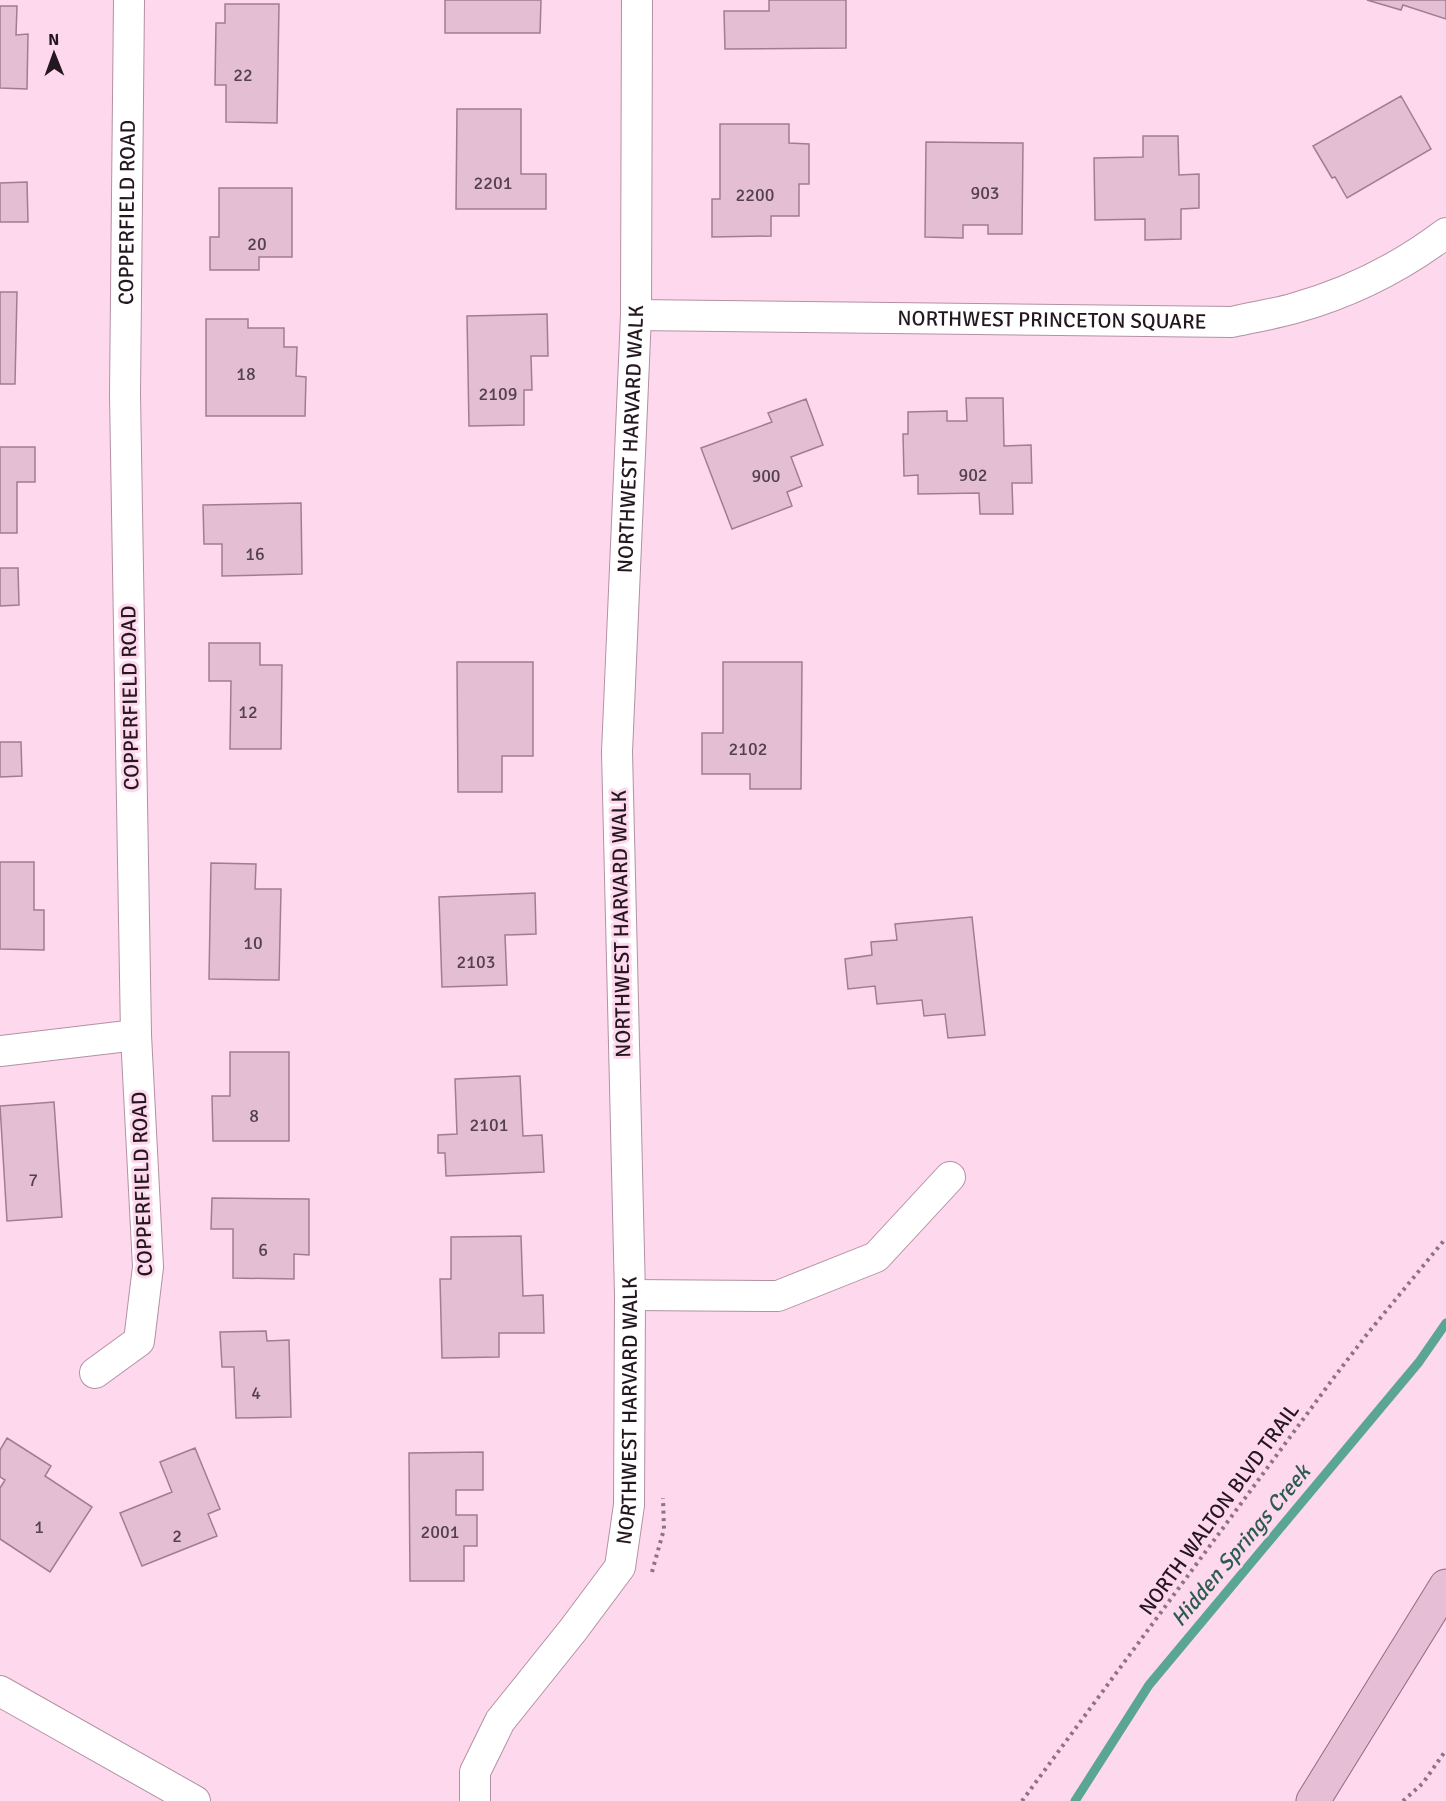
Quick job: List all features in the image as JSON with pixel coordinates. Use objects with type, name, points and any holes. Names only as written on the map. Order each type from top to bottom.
[{"type":"main road","points":[[1313,1801],[1446,1586]]},
{"type":"street","name":"COPPERFIELD ROAD","points":[[95,1373],[139,1341],[148,1267],[136,1035],[124,394],[129,0]]},
{"type":"street","name":"NORTHWEST HARVARD WALK","points":[[475,1801],[475,1772],[500,1721],[620,1567],[629,1505],[630,1295],[617,752],[636,315],[637,0]]},
{"type":"street","name":"NORTHWEST PRINCETON SQUARE","points":[[636,315],[1232,322],[1295,308],[1359,285],[1420,253],[1446,233]]},
{"type":"street","points":[[0,1051],[136,1035]]},
{"type":"street","points":[[630,1295],[778,1296],[876,1257],[950,1178]]},
{"type":"street","points":[[0,1691],[195,1801]]},
{"type":"path","name":"NORTH WALTON BLVD TRAIL","points":[[1022,1801],[1339,1371],[1446,1238]]},
{"type":"path","points":[[1403,1801],[1423,1783],[1446,1750]]},
{"type":"building","points":[[445,0],[541,0],[540,33],[445,33]]},
{"type":"building","points":[[769,0],[846,0],[846,48],[725,49],[724,11],[769,11]]},
{"type":"building","points":[[1367,0],[1446,0],[1446,19],[1403,5],[1401,10]]},
{"type":"building","points":[[225,4],[279,4],[277,123],[226,122],[226,85],[215,85],[216,23],[225,23]]},
{"type":"building","points":[[0,6],[17,6],[16,35],[28,34],[27,89],[0,88]]},
{"type":"building","points":[[1401,96],[1431,149],[1347,198],[1313,146]]},
{"type":"building","points":[[457,109],[521,109],[521,174],[546,174],[546,209],[456,209]]},
{"type":"building","points":[[720,124],[789,124],[789,143],[809,144],[809,184],[799,184],[799,216],[771,216],[771,236],[712,237],[712,199],[720,199]]},
{"type":"building","points":[[1143,136],[1178,136],[1179,175],[1199,174],[1199,208],[1181,209],[1181,239],[1145,240],[1145,219],[1095,220],[1094,158],[1143,157]]},
{"type":"building","points":[[926,142],[1023,143],[1022,234],[988,234],[988,225],[963,225],[963,238],[925,237]]},
{"type":"building","points":[[27,182],[28,222],[0,222],[0,183]]},
{"type":"building","points":[[219,188],[292,188],[292,257],[259,257],[259,270],[210,270],[210,237],[219,237]]},
{"type":"building","points":[[0,292],[17,292],[15,384],[0,384]]},
{"type":"building","points":[[547,314],[548,356],[531,356],[532,390],[524,390],[524,425],[469,426],[467,316]]},
{"type":"building","points":[[206,319],[248,319],[248,328],[284,328],[284,347],[297,347],[296,376],[306,377],[305,416],[206,416]]},
{"type":"building","points":[[966,398],[1003,398],[1004,446],[1031,445],[1032,483],[1012,483],[1013,514],[980,514],[979,493],[918,494],[918,475],[904,476],[903,434],[908,434],[908,412],[947,411],[947,421],[967,421]]},
{"type":"building","points":[[806,399],[823,445],[791,457],[802,486],[787,492],[792,506],[732,529],[701,448],[772,422],[768,413]]},
{"type":"building","points":[[0,447],[35,447],[35,482],[17,482],[17,533],[0,533]]},
{"type":"building","points":[[301,503],[302,574],[222,576],[222,544],[204,544],[203,505]]},
{"type":"building","points":[[0,568],[18,568],[19,605],[0,606]]},
{"type":"building","points":[[209,643],[260,643],[260,665],[282,665],[281,749],[230,749],[231,681],[209,681]]},
{"type":"building","points":[[457,662],[533,662],[533,756],[502,756],[502,792],[458,792]]},
{"type":"building","points":[[723,662],[802,662],[801,789],[750,789],[750,774],[702,774],[702,733],[723,733]]},
{"type":"building","points":[[0,742],[21,742],[22,776],[0,777]]},
{"type":"building","points":[[0,862],[34,862],[34,910],[44,910],[44,950],[0,949]]},
{"type":"building","points":[[211,863],[256,864],[255,889],[281,889],[279,980],[209,979]]},
{"type":"building","points":[[535,893],[536,934],[505,935],[507,985],[442,987],[439,897]]},
{"type":"building","points":[[972,917],[985,1035],[948,1038],[945,1014],[924,1016],[922,1000],[877,1004],[875,986],[848,989],[845,959],[872,955],[871,942],[897,940],[895,924]]},
{"type":"building","points":[[230,1052],[289,1052],[289,1141],[213,1141],[212,1096],[230,1096]]},
{"type":"building","points":[[520,1076],[523,1136],[542,1135],[544,1172],[446,1176],[445,1153],[438,1153],[438,1135],[457,1134],[455,1079]]},
{"type":"building","points":[[54,1102],[62,1217],[7,1221],[0,1106]]},
{"type":"building","points":[[212,1198],[309,1199],[309,1255],[294,1254],[294,1279],[233,1278],[233,1229],[211,1229]]},
{"type":"building","points":[[521,1236],[523,1296],[543,1295],[544,1333],[499,1333],[499,1357],[442,1358],[440,1279],[451,1279],[451,1237]]},
{"type":"building","points":[[266,1331],[267,1341],[289,1340],[291,1417],[236,1418],[234,1367],[222,1367],[220,1332]]},
{"type":"building","points":[[7,1438],[51,1466],[45,1476],[92,1507],[50,1572],[0,1539],[0,1488],[5,1480],[0,1477],[0,1450]]},
{"type":"building","points":[[195,1448],[220,1509],[208,1514],[217,1536],[142,1566],[120,1513],[172,1492],[160,1462]]},
{"type":"building","points":[[483,1452],[483,1490],[456,1490],[456,1515],[477,1515],[477,1546],[464,1546],[464,1581],[410,1581],[409,1453]]},
{"type":"waterway","name":"Hidden Springs Creek","points":[[1075,1801],[1149,1685],[1419,1362],[1446,1323]]}]
